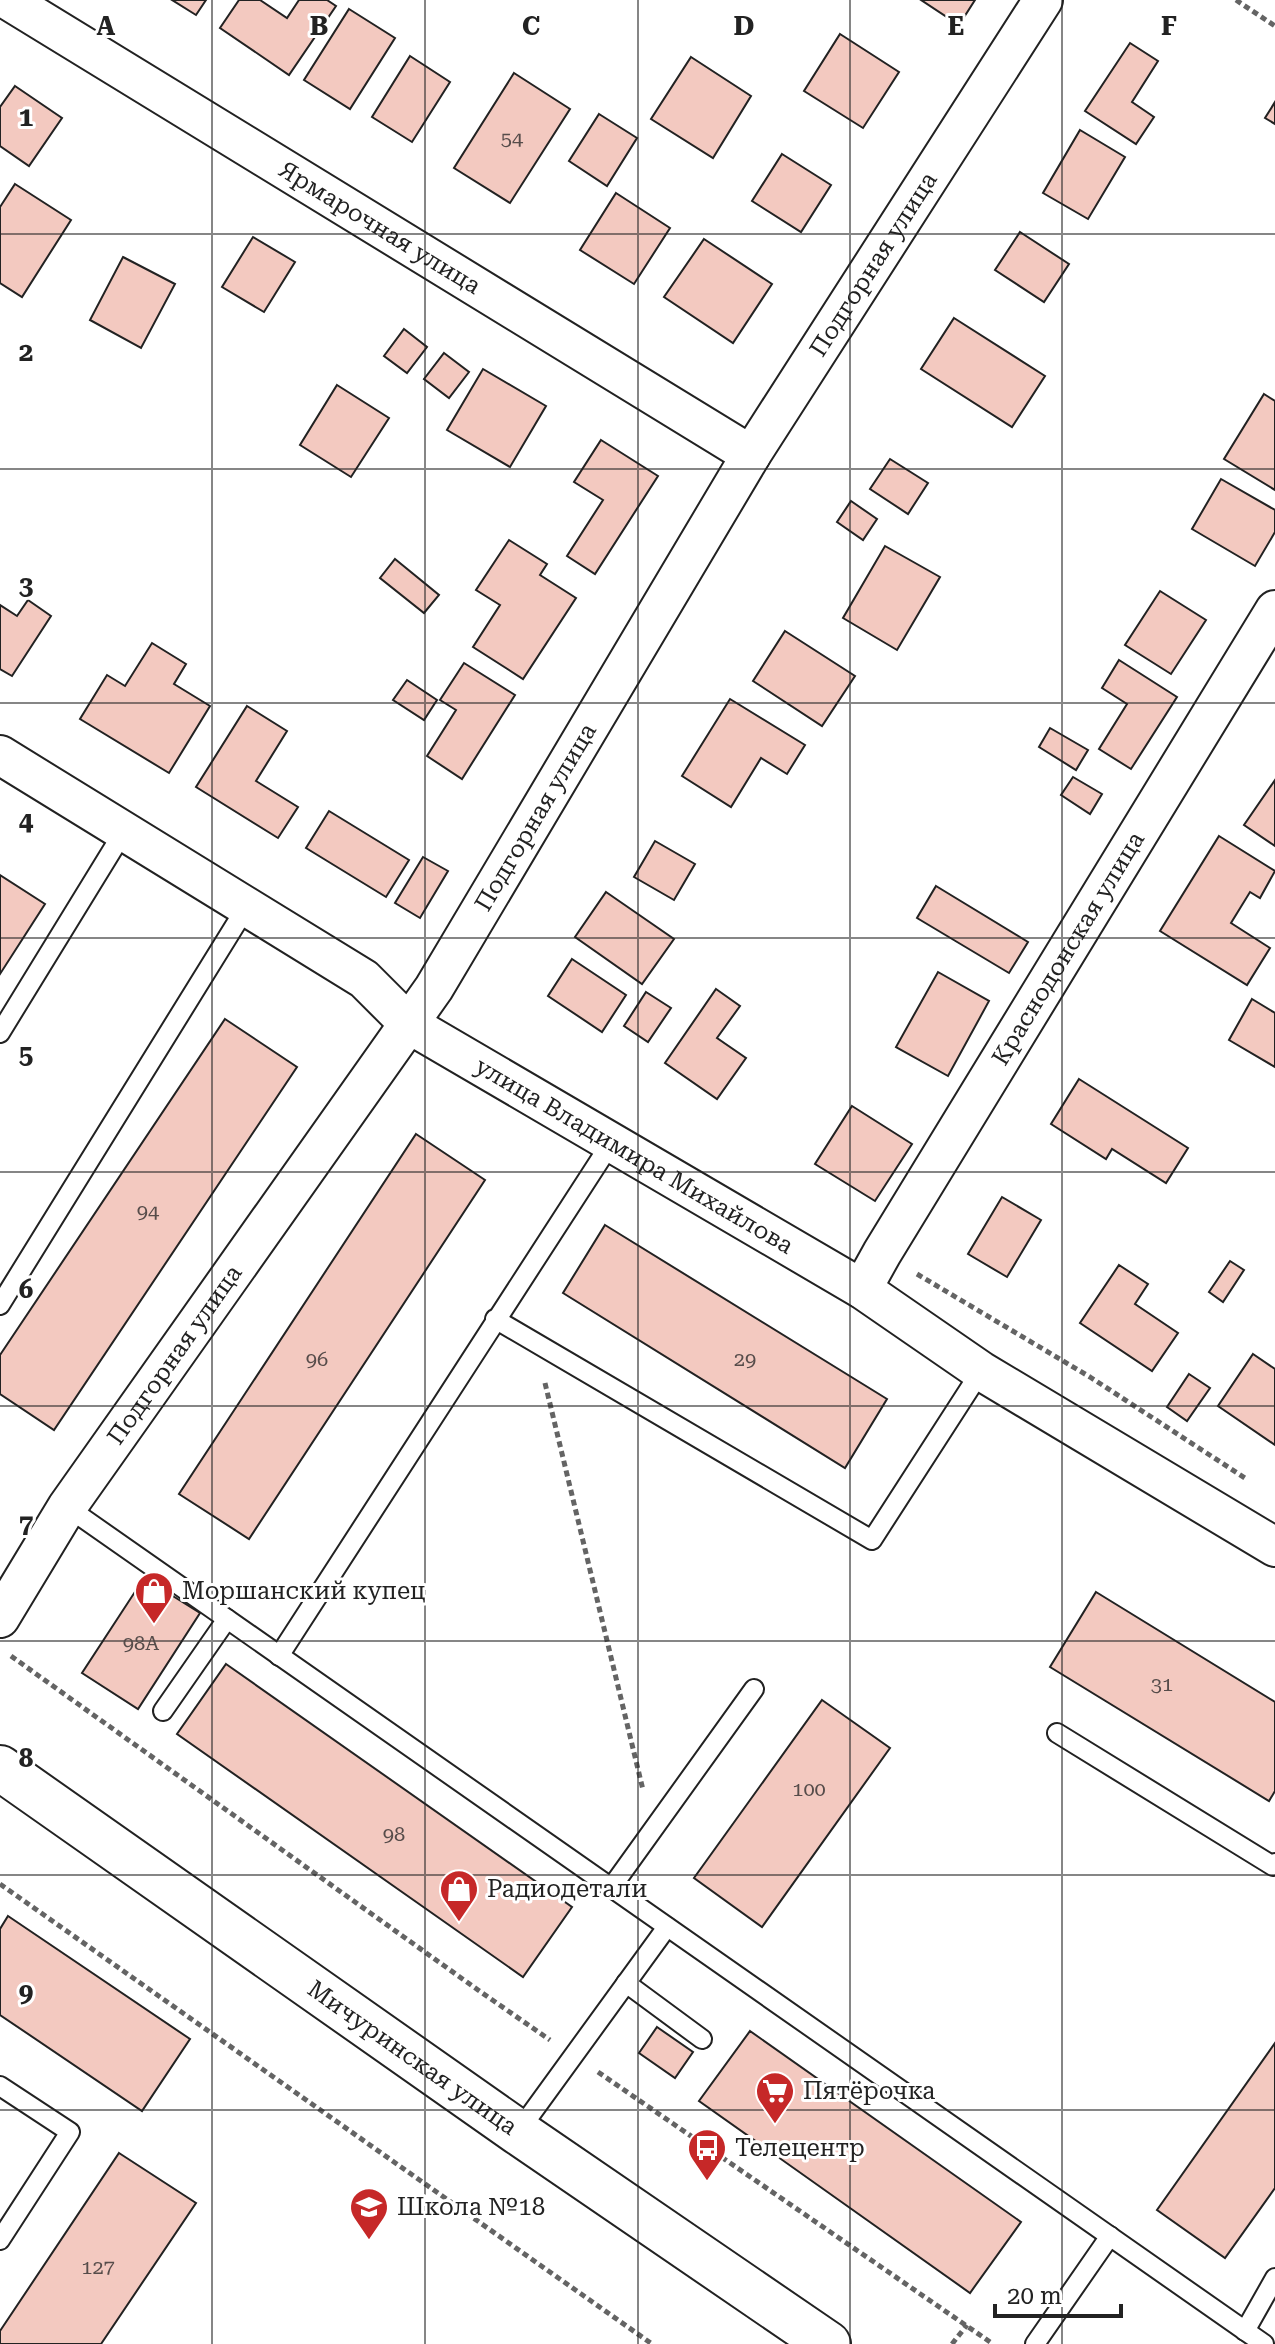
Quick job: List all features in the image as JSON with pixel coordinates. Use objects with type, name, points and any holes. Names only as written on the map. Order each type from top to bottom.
[{"type":"main road","name":"Мичуринская улица","points":[[0,1768],[518,2132],[828,2344]]},
{"type":"street","name":"Ярмарочная улица","points":[[8,0],[751,455]]},
{"type":"street","name":"Подгорная улица","points":[[0,1618],[67,1507],[434,988],[751,455],[1043,0]]},
{"type":"street","name":"Краснодонская улица","points":[[862,1289],[1275,610]]},
{"type":"street","name":"улица Владимира Михайлова","points":[[0,755],[364,979],[409,1024],[862,1289],[981,1371],[1272,1540]]},
{"type":"lane","points":[[0,1033],[124,831]]},
{"type":"lane","points":[[0,1305],[247,906]]},
{"type":"lane","points":[[279,1656],[611,1143]]},
{"type":"lane","points":[[495,1319],[872,1540],[981,1371]]},
{"type":"lane","points":[[67,1507],[1264,2344]]},
{"type":"lane","points":[[163,1711],[227,1619]]},
{"type":"lane","points":[[611,1888],[754,1689]]},
{"type":"lane","points":[[1057,1733],[1273,1866],[1275,1863]]},
{"type":"lane","points":[[518,2132],[667,1927]]},
{"type":"lane","points":[[626,1983],[702,2039]]},
{"type":"lane","points":[[0,2086],[70,2132],[0,2240]]},
{"type":"lane","points":[[1035,2344],[1110,2236]]},
{"type":"lane","points":[[1245,2331],[1275,2278]]},
{"type":"path","points":[[1236,0],[1275,26]]},
{"type":"path","points":[[535,1342],[653,1830]]},
{"type":"path","points":[[0,1649],[465,1981],[993,2344]]},
{"type":"path","points":[[0,1884],[652,2344]]},
{"type":"path","points":[[952,2344],[967,2325]]},
{"type":"building","points":[[172,0],[206,0],[196,15]]},
{"type":"building","points":[[239,0],[260,0],[287,18],[299,0],[327,0],[336,6],[289,75],[220,28]]},
{"type":"building","points":[[921,0],[975,0],[959,25]]},
{"type":"building","points":[[349,9],[395,38],[350,109],[304,80]]},
{"type":"building","points":[[840,34],[899,72],[863,128],[804,91]]},
{"type":"building","points":[[1130,43],[1158,61],[1132,102],[1154,117],[1136,144],[1085,111]]},
{"type":"building","points":[[410,56],[450,82],[412,142],[372,117]]},
{"type":"building","points":[[691,57],[751,96],[713,158],[651,119]]},
{"type":"building","points":[[514,73],[570,109],[510,203],[454,168]]},
{"type":"building","points":[[15,86],[62,118],[29,166],[0,146],[0,107]]},
{"type":"building","points":[[1275,102],[1275,124],[1265,118]]},
{"type":"building","points":[[599,114],[637,138],[607,186],[569,161]]},
{"type":"building","points":[[1080,130],[1125,157],[1088,219],[1043,193]]},
{"type":"building","points":[[782,154],[831,185],[801,232],[752,201]]},
{"type":"building","points":[[15,184],[71,220],[22,297],[0,283],[0,207]]},
{"type":"building","points":[[616,193],[670,228],[634,284],[580,250]]},
{"type":"building","points":[[1020,232],[1069,264],[1044,302],[995,270]]},
{"type":"building","points":[[253,237],[295,262],[264,312],[222,287]]},
{"type":"building","points":[[704,239],[772,284],[733,343],[664,297]]},
{"type":"building","points":[[123,257],[175,284],[141,348],[90,320]]},
{"type":"building","points":[[954,318],[1045,376],[1012,427],[921,369]]},
{"type":"building","points":[[404,329],[427,347],[407,373],[384,356]]},
{"type":"building","points":[[444,353],[469,372],[449,398],[424,379]]},
{"type":"building","points":[[483,369],[546,406],[510,467],[447,430]]},
{"type":"building","points":[[337,385],[389,418],[351,477],[300,445]]},
{"type":"building","points":[[1264,394],[1275,401],[1275,490],[1224,459]]},
{"type":"building","points":[[601,440],[658,476],[595,574],[567,556],[603,500],[574,482]]},
{"type":"building","points":[[890,459],[928,483],[908,514],[870,489]]},
{"type":"building","points":[[1221,479],[1275,510],[1275,532],[1255,566],[1192,529]]},
{"type":"building","points":[[851,501],[877,519],[863,540],[837,522]]},
{"type":"building","points":[[509,540],[547,564],[540,575],[576,598],[523,679],[473,647],[500,605],[476,590]]},
{"type":"building","points":[[885,546],[940,577],[897,650],[843,618]]},
{"type":"building","points":[[395,559],[439,595],[424,613],[380,578]]},
{"type":"building","points":[[1160,591],[1206,620],[1171,674],[1125,645]]},
{"type":"building","points":[[28,600],[51,616],[12,676],[0,669],[0,605],[17,616]]},
{"type":"building","points":[[785,631],[855,676],[822,726],[753,681]]},
{"type":"building","points":[[152,643],[186,664],[174,684],[210,706],[169,773],[80,719],[107,675],[125,686]]},
{"type":"building","points":[[1119,660],[1177,697],[1131,769],[1099,749],[1127,704],[1102,688]]},
{"type":"building","points":[[464,663],[515,695],[462,779],[427,756],[456,710],[440,700]]},
{"type":"building","points":[[407,680],[437,700],[424,720],[393,700]]},
{"type":"building","points":[[730,699],[805,745],[787,774],[761,758],[731,807],[682,776]]},
{"type":"building","points":[[247,706],[287,731],[256,781],[298,807],[278,838],[196,787]]},
{"type":"building","points":[[1050,728],[1088,750],[1076,770],[1039,747]]},
{"type":"building","points":[[1073,777],[1102,794],[1090,814],[1061,795]]},
{"type":"building","points":[[1275,780],[1275,846],[1244,825]]},
{"type":"building","points":[[329,811],[409,860],[386,897],[306,848]]},
{"type":"building","points":[[1219,836],[1275,871],[1260,898],[1250,892],[1231,923],[1270,948],[1247,985],[1160,931]]},
{"type":"building","points":[[655,841],[695,864],[674,900],[634,877]]},
{"type":"building","points":[[423,857],[448,871],[420,918],[395,903]]},
{"type":"building","points":[[0,875],[45,904],[0,974]]},
{"type":"building","points":[[936,886],[1028,942],[1009,973],[917,918]]},
{"type":"building","points":[[606,892],[674,939],[642,984],[575,937]]},
{"type":"building","points":[[572,959],[626,995],[602,1032],[548,996]]},
{"type":"building","points":[[938,972],[989,1001],[948,1076],[896,1047]]},
{"type":"building","points":[[716,989],[740,1006],[717,1038],[746,1058],[717,1099],[665,1063]]},
{"type":"building","points":[[646,992],[671,1008],[648,1042],[624,1026]]},
{"type":"building","points":[[1252,999],[1275,1013],[1275,1067],[1229,1040]]},
{"type":"building","points":[[225,1019],[297,1067],[54,1430],[0,1394],[0,1355]]},
{"type":"building","points":[[1079,1079],[1188,1148],[1166,1183],[1112,1149],[1106,1159],[1051,1124]]},
{"type":"building","points":[[852,1106],[912,1144],[875,1201],[815,1164]]},
{"type":"building","points":[[416,1134],[485,1180],[249,1539],[179,1494]]},
{"type":"building","points":[[1002,1197],[1041,1220],[1007,1277],[968,1254]]},
{"type":"building","points":[[605,1225],[887,1399],[845,1468],[563,1293]]},
{"type":"building","points":[[1230,1261],[1244,1270],[1223,1302],[1209,1292]]},
{"type":"building","points":[[1119,1265],[1148,1284],[1135,1304],[1178,1333],[1152,1371],[1080,1323]]},
{"type":"building","points":[[1253,1354],[1275,1369],[1275,1445],[1218,1406]]},
{"type":"building","points":[[1189,1374],[1210,1388],[1187,1421],[1167,1407]]},
{"type":"building","points":[[144,1578],[200,1613],[138,1709],[82,1673]]},
{"type":"building","points":[[1096,1592],[1275,1702],[1275,1791],[1269,1801],[1050,1667]]},
{"type":"building","points":[[226,1664],[572,1907],[523,1977],[177,1734]]},
{"type":"building","points":[[822,1700],[890,1748],[762,1927],[694,1878]]},
{"type":"building","points":[[8,1916],[190,2039],[142,2111],[0,2015],[0,1929]]},
{"type":"building","points":[[657,2027],[693,2052],[675,2078],[639,2053]]},
{"type":"building","points":[[750,2031],[1021,2222],[970,2293],[699,2101]]},
{"type":"building","points":[[1275,2043],[1275,2188],[1225,2258],[1157,2210]]},
{"type":"building","points":[[119,2153],[196,2203],[101,2344],[0,2344],[0,2331]]},
{"type":"place","name":"Моршанский купец","points":[[154,1625]]},
{"type":"place","name":"Радиодетали","points":[[459,1923]]},
{"type":"place","name":"Пятёрочка","points":[[775,2125]]},
{"type":"place","name":"Телецентр","points":[[707,2182]]},
{"type":"place","name":"Школа №18","points":[[369,2241]]}]
